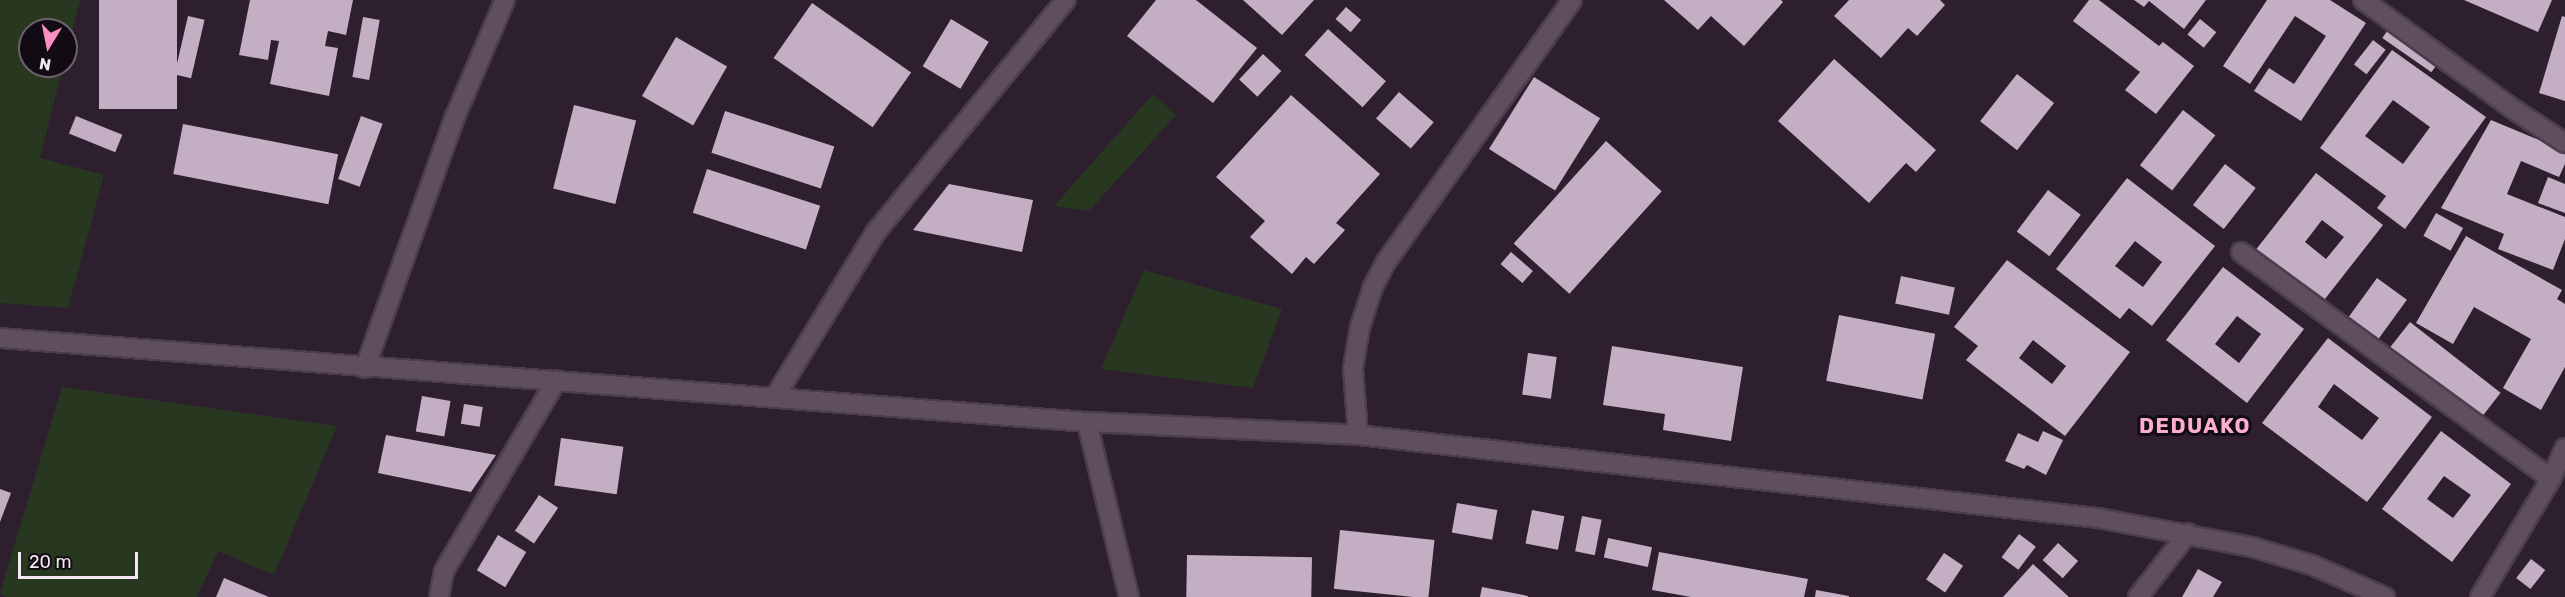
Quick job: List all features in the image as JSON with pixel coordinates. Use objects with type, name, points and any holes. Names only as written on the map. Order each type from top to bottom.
[{"type":"street","points":[[365,368],[455,117],[505,0]]},
{"type":"street","points":[[775,397],[875,233],[1066,0]]},
{"type":"street","points":[[1358,435],[1353,368],[1360,327],[1372,289],[1386,262],[1572,0]]},
{"type":"street","points":[[2363,0],[2513,109],[2565,143]]},
{"type":"street","points":[[2241,252],[2551,480]]},
{"type":"street","points":[[0,338],[1087,422],[1358,435],[2098,518],[2188,533],[2252,547],[2312,565],[2385,597]]},
{"type":"street","points":[[439,597],[444,571],[556,381]]},
{"type":"street","points":[[1087,422],[1130,597]]},
{"type":"street","points":[[2480,597],[2551,480],[2565,448]]},
{"type":"street","points":[[2138,597],[2188,533]]},
{"type":"green space","points":[[0,0],[80,0],[75,18],[18,18],[18,78],[60,78],[40,158],[104,175],[68,308],[0,303]]},
{"type":"green space","points":[[1153,94],[1176,115],[1089,211],[1054,206]]},
{"type":"green space","points":[[1144,270],[1282,309],[1253,388],[1101,369]]},
{"type":"green space","points":[[62,387],[337,426],[274,575],[218,551],[197,597],[6,597],[0,593]]},
{"type":"building","points":[[99,0],[177,0],[177,109],[99,109]]},
{"type":"building","points":[[250,0],[353,0],[346,35],[328,31],[325,46],[338,48],[329,96],[270,84],[279,41],[271,40],[268,60],[239,55]]},
{"type":"building","points":[[1156,0],[1196,0],[1257,48],[1213,103],[1127,36]]},
{"type":"building","points":[[1243,0],[1314,0],[1282,35]]},
{"type":"building","points":[[1664,0],[1781,0],[1783,2],[1744,46],[1711,16],[1698,30]]},
{"type":"building","points":[[1849,0],[1940,0],[1945,5],[1917,36],[1908,28],[1881,58],[1834,16]]},
{"type":"building","points":[[2089,0],[2099,0],[2159,46],[2163,42],[2194,66],[2156,114],[2125,90],[2140,72],[2073,21]]},
{"type":"building","points":[[2134,0],[2206,0],[2184,29],[2149,1],[2144,7]]},
{"type":"building","points":[[2267,0],[2330,0],[2366,23],[2301,121],[2254,91],[2269,68],[2294,84],[2326,36],[2295,16],[2250,84],[2223,66]]},
{"type":"building","points":[[2464,0],[2552,0],[2538,32]]},
{"type":"building","points":[[812,3],[911,72],[873,127],[774,58]]},
{"type":"building","points":[[1346,7],[1361,20],[1351,32],[1336,19]]},
{"type":"building","points":[[188,16],[205,20],[191,78],[175,74]]},
{"type":"building","points":[[2562,16],[2565,17],[2565,101],[2539,93]]},
{"type":"building","points":[[363,17],[380,20],[369,80],[352,77]]},
{"type":"building","points":[[951,19],[989,42],[960,89],[923,66]]},
{"type":"building","points":[[2200,19],[2216,32],[2204,48],[2187,35]]},
{"type":"building","points":[[2392,24],[2441,58],[2431,72],[2382,38]]},
{"type":"building","points":[[1328,29],[1386,81],[1363,107],[1305,55]]},
{"type":"building","points":[[676,37],[727,66],[693,125],[642,96]]},
{"type":"building","points":[[2373,40],[2386,50],[2367,74],[2354,64]]},
{"type":"building","points":[[2392,50],[2486,117],[2405,229],[2377,208],[2386,196],[2320,148]],"holes":[[[2393,100],[2430,127],[2403,164],[2365,136]]]},
{"type":"building","points":[[1263,54],[1281,71],[1257,97],[1239,80]]},
{"type":"building","points":[[1834,59],[1936,150],[1916,172],[1906,163],[1869,203],[1778,121]]},
{"type":"building","points":[[2017,74],[2054,103],[2017,150],[1980,121]]},
{"type":"building","points":[[1534,77],[1600,118],[1555,190],[1489,149]]},
{"type":"building","points":[[1399,92],[1434,122],[1411,149],[1376,118]]},
{"type":"building","points":[[1291,95],[1380,174],[1336,223],[1345,230],[1314,264],[1306,257],[1292,274],[1250,237],[1265,221],[1216,177]]},
{"type":"building","points":[[574,105],[636,120],[615,204],[553,188]]},
{"type":"building","points":[[2183,110],[2215,135],[2172,190],[2140,165]]},
{"type":"building","points":[[725,111],[834,147],[821,188],[711,153]]},
{"type":"building","points":[[76,116],[122,135],[115,152],[69,134]]},
{"type":"building","points":[[361,116],[383,124],[360,187],[338,179]]},
{"type":"building","points":[[2491,120],[2565,151],[2565,164],[2559,177],[2521,161],[2507,194],[2565,217],[2565,239],[2553,270],[2498,249],[2504,234],[2441,208]]},
{"type":"building","points":[[183,124],[338,154],[328,204],[173,174]]},
{"type":"building","points":[[1606,141],[1662,191],[1569,294],[1514,244]]},
{"type":"building","points":[[2225,164],[2256,188],[2224,229],[2193,205]]},
{"type":"building","points":[[707,169],[820,206],[806,250],[693,213]]},
{"type":"building","points":[[2316,173],[2383,225],[2321,304],[2254,252]],"holes":[[[2322,220],[2344,237],[2326,259],[2305,242]]]},
{"type":"building","points":[[2548,177],[2565,184],[2565,213],[2538,203]]},
{"type":"building","points":[[2127,178],[2215,246],[2152,326],[2129,308],[2120,319],[2056,269]],"holes":[[[2135,241],[2162,262],[2143,287],[2115,266]]]},
{"type":"building","points":[[949,184],[1033,200],[1022,252],[913,230]]},
{"type":"building","points":[[2048,190],[2081,215],[2049,256],[2017,232]]},
{"type":"building","points":[[2436,213],[2463,228],[2451,251],[2423,236]]},
{"type":"building","points":[[2466,236],[2562,290],[2557,299],[2565,304],[2565,367],[2541,410],[2503,388],[2531,339],[2474,307],[2453,344],[2416,323]]},
{"type":"building","points":[[1511,252],[1533,271],[1522,283],[1501,264]]},
{"type":"building","points":[[2007,260],[2130,352],[2065,436],[1966,360],[1978,346],[1954,327]],"holes":[[[2033,340],[2066,366],[2052,384],[2019,358]]]},
{"type":"building","points":[[2223,267],[2304,329],[2247,403],[2166,340]],"holes":[[[2237,316],[2261,334],[2239,363],[2215,344]]]},
{"type":"building","points":[[1901,276],[1955,287],[1949,315],[1895,303]]},
{"type":"building","points":[[2377,278],[2407,300],[2375,344],[2345,322]]},
{"type":"building","points":[[1839,315],[1935,334],[1922,399],[1826,381]]},
{"type":"building","points":[[2410,322],[2501,393],[2479,420],[2388,350]]},
{"type":"building","points":[[2328,338],[2432,417],[2367,502],[2262,423]],"holes":[[[2334,384],[2379,418],[2362,440],[2318,407]]]},
{"type":"building","points":[[1612,346],[1743,367],[1731,441],[1663,430],[1665,414],[1603,405]]},
{"type":"building","points":[[1528,353],[1557,357],[1551,399],[1522,395]]},
{"type":"building","points":[[422,396],[451,401],[444,436],[416,431]]},
{"type":"building","points":[[464,404],[483,407],[480,427],[461,424]]},
{"type":"building","points":[[2043,431],[2063,440],[2046,475],[2027,465],[2024,469],[2005,461],[2018,433],[2038,442]]},
{"type":"building","points":[[2441,431],[2511,484],[2452,562],[2382,509]],"holes":[[[2444,476],[2471,495],[2453,518],[2427,499]]]},
{"type":"building","points":[[386,435],[496,455],[471,492],[378,473]]},
{"type":"building","points":[[561,438],[623,447],[617,494],[554,486]]},
{"type":"building","points":[[0,489],[11,493],[0,522]]},
{"type":"building","points":[[539,495],[558,508],[534,544],[515,531]]},
{"type":"building","points":[[1457,503],[1497,510],[1492,540],[1452,533]]},
{"type":"building","points":[[1532,510],[1564,516],[1558,550],[1526,543]]},
{"type":"building","points":[[1582,516],[1602,520],[1595,555],[1575,551]]},
{"type":"building","points":[[1340,530],[1434,540],[1428,597],[1334,589]]},
{"type":"building","points":[[2019,534],[2036,547],[2018,570],[2002,557]]},
{"type":"building","points":[[498,535],[526,552],[505,587],[477,570]]},
{"type":"building","points":[[1608,538],[1652,547],[1648,567],[1604,558]]},
{"type":"building","points":[[2058,543],[2078,561],[2063,578],[2043,560]]},
{"type":"building","points":[[1659,552],[1808,579],[1804,597],[1691,597],[1652,590]]},
{"type":"building","points":[[1944,553],[1963,566],[1945,592],[1926,580]]},
{"type":"building","points":[[1187,555],[1312,557],[1311,597],[1186,597]]},
{"type":"building","points":[[2531,559],[2545,570],[2530,589],[2516,578]]},
{"type":"building","points":[[2033,564],[2069,597],[2003,597]]},
{"type":"building","points":[[2198,569],[2222,582],[2213,597],[2182,597]]},
{"type":"building","points":[[224,578],[269,597],[216,597]]},
{"type":"building","points":[[1482,587],[1528,596],[1528,597],[1480,597]]},
{"type":"building","points":[[1816,590],[1849,596],[1849,597],[1815,597]]},
{"type":"district","name":"DEDUAKO","points":[[2195,426]]}]
